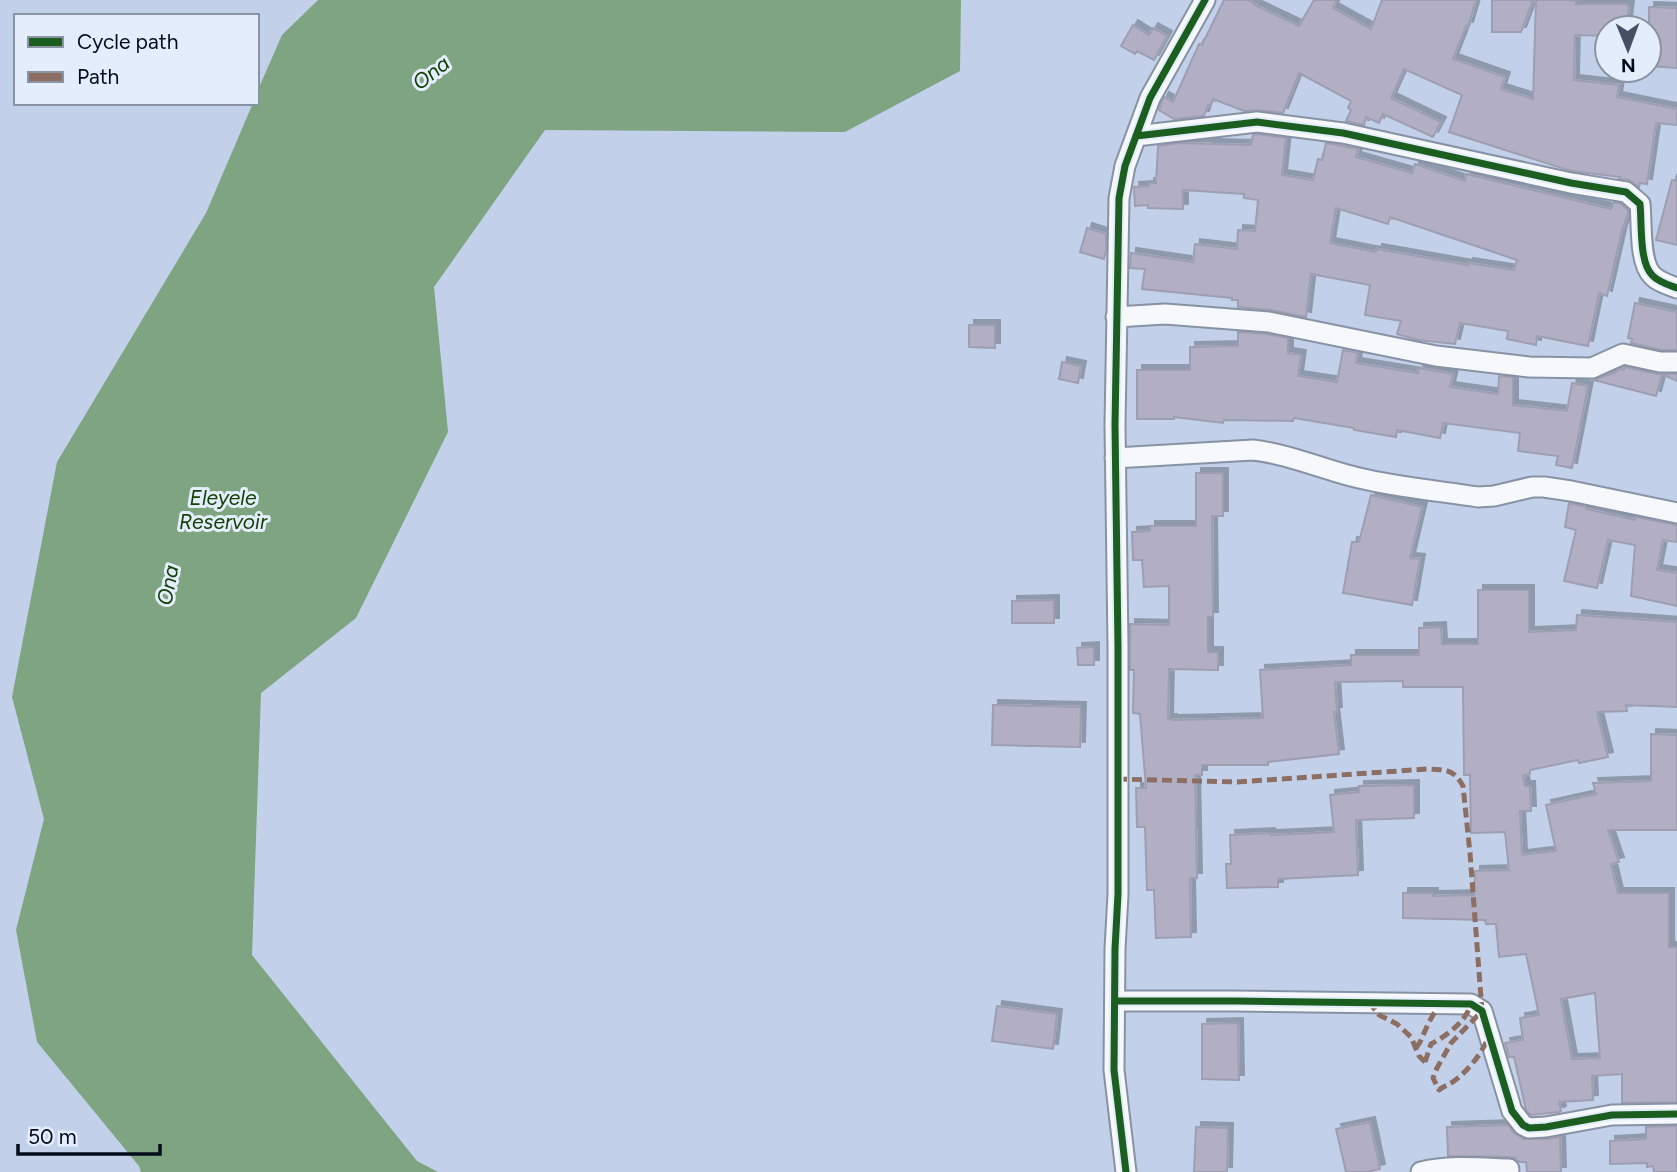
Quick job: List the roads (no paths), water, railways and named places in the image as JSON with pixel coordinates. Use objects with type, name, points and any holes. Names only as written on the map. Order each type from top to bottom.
[{"type":"street","points":[[1126,1172],[1114,1070],[1118,894],[1115,458],[1118,198],[1125,166],[1150,98],[1205,0]]},
{"type":"street","points":[[1136,136],[1257,122],[1372,139],[1571,183],[1626,192],[1640,204],[1644,260],[1650,274],[1677,288]]},
{"type":"street","points":[[1116,317],[1165,314],[1269,322],[1436,356],[1529,367],[1592,368],[1623,354],[1660,362],[1677,362]]},
{"type":"street","points":[[1115,458],[1253,450],[1272,452],[1363,479],[1478,497],[1494,496],[1532,486],[1571,491],[1677,513]]},
{"type":"street","points":[[1115,1002],[1471,1004],[1482,1011],[1512,1111],[1523,1125],[1530,1128],[1546,1127],[1612,1115],[1677,1114]]},
{"type":"street","points":[[1422,1172],[1470,1167],[1509,1169]]},
{"type":"water","name":"Eleyele Reservoir","points":[[318,0],[961,0],[960,71],[845,132],[545,130],[434,287],[448,432],[356,618],[261,693],[252,955],[417,1161],[438,1172],[141,1172],[139,1166],[37,1042],[16,930],[44,819],[12,697],[57,462],[206,213],[252,105],[259,105],[259,87],[282,35]]},
{"type":"water label","name":"Ona","points":[[431,73]]},
{"type":"water label","name":"Ona","points":[[168,585]]}]
